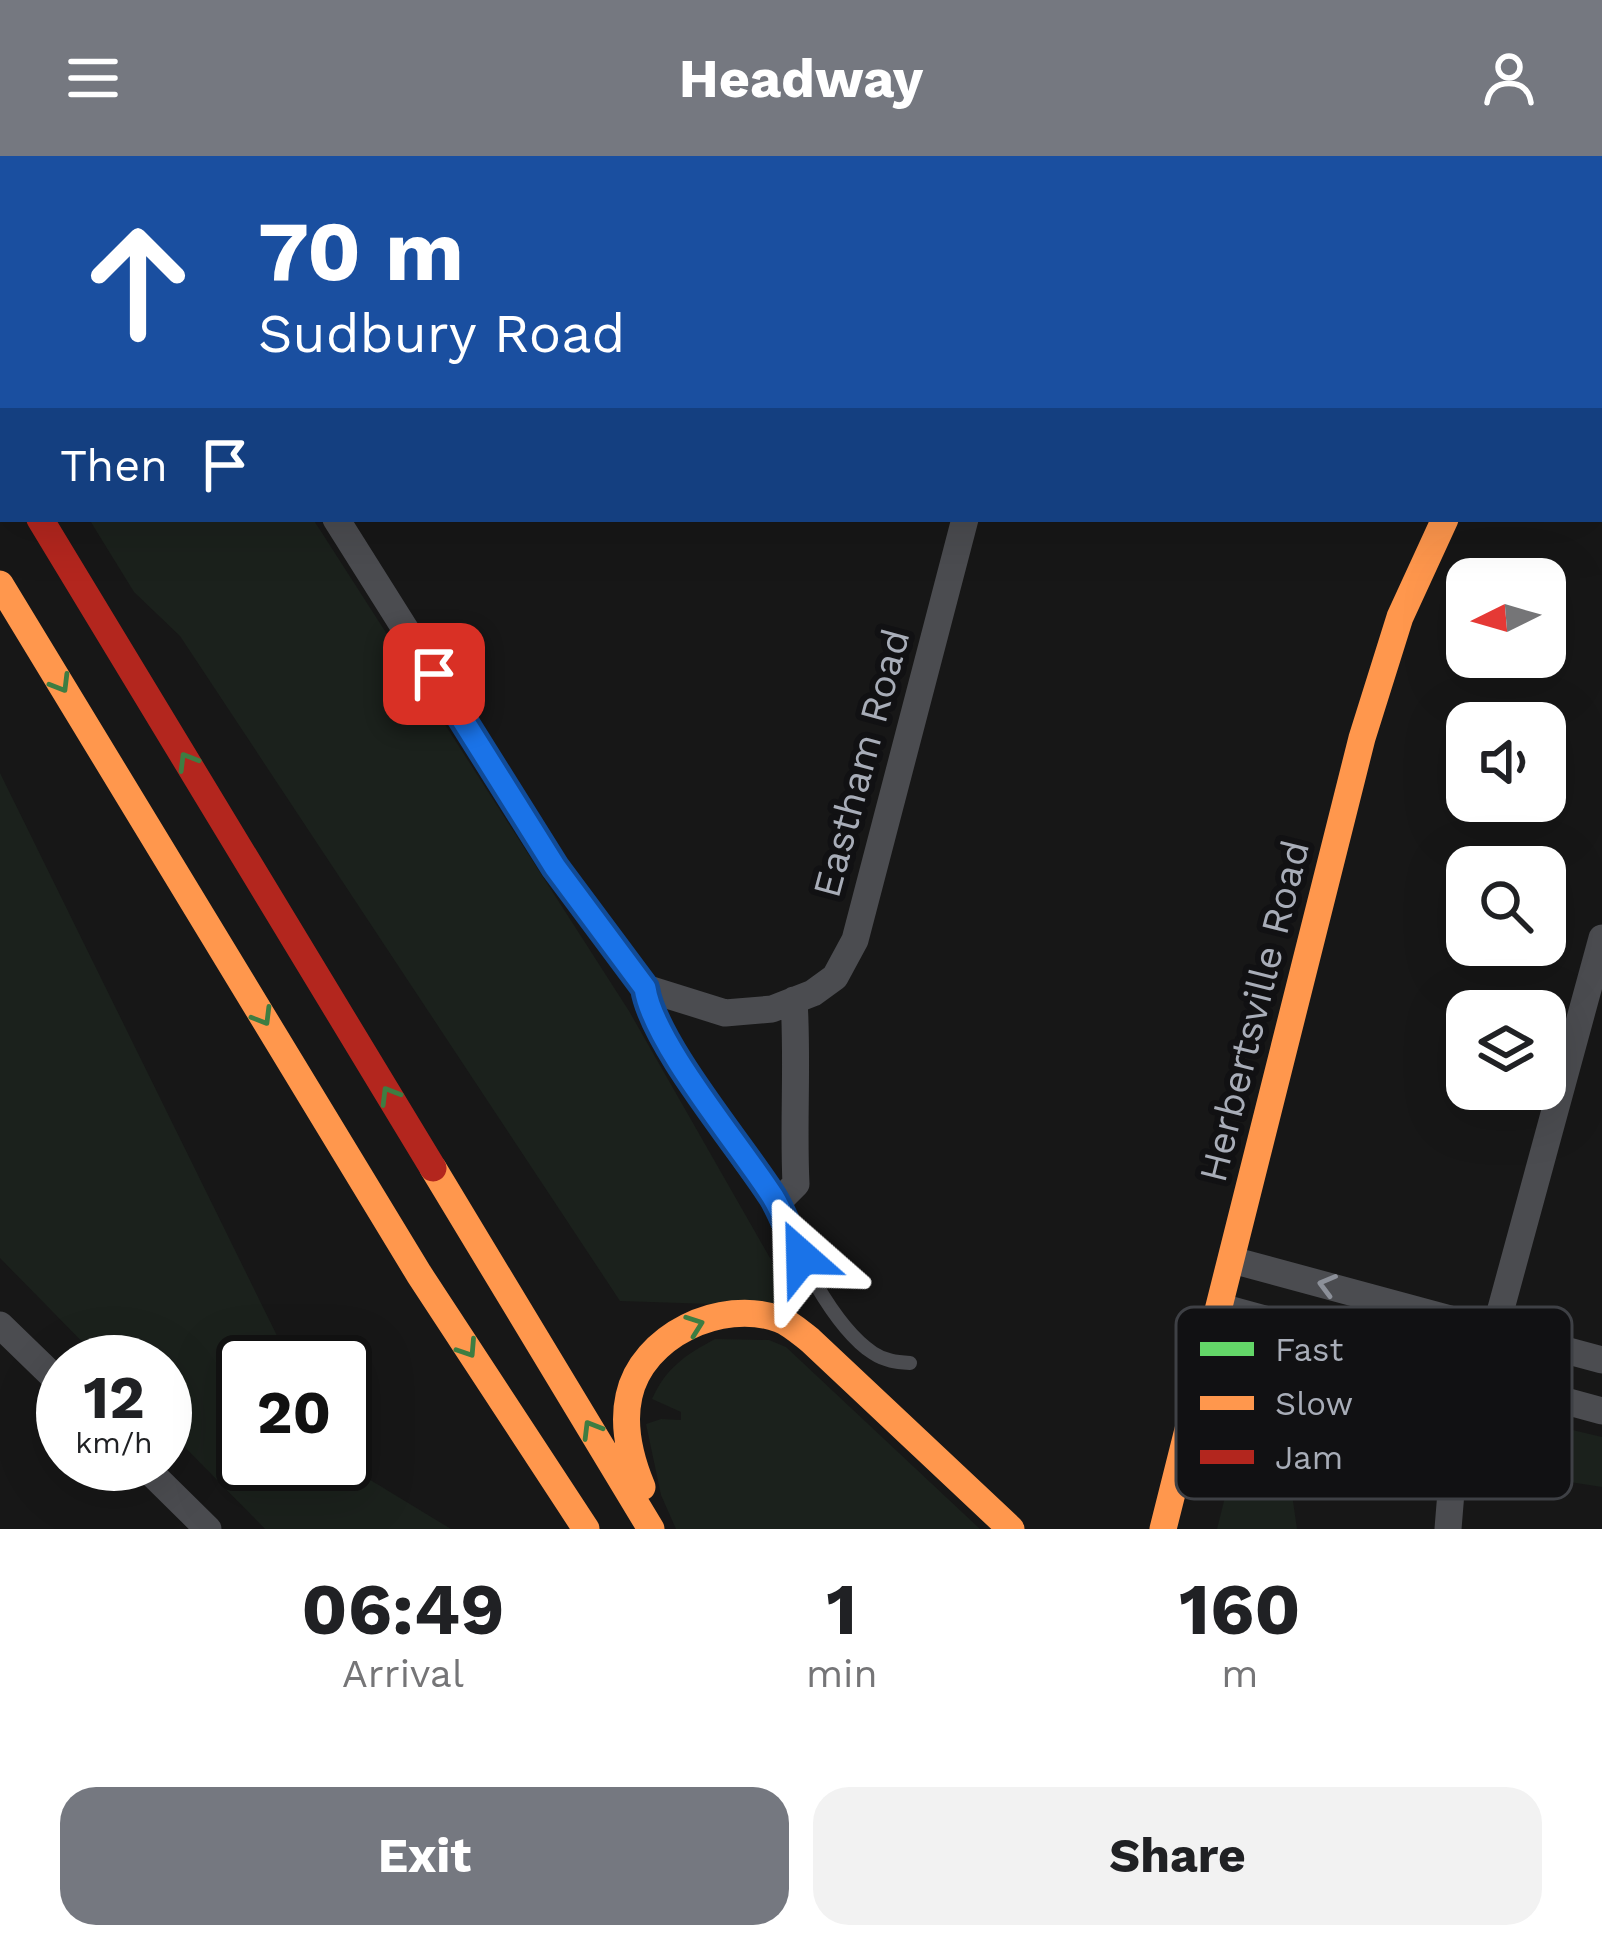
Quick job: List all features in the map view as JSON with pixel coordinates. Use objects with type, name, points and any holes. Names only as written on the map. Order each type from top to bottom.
[{"type":"main road","points":[[42,522],[651,1529]]},
{"type":"main road","name":"Herbertsville Road","points":[[1220,1307],[1362,738],[1400,617],[1444,522]]},
{"type":"main road","points":[[0,584],[407,1254],[586,1529]]},
{"type":"main road","points":[[663,1529],[634,1469],[626,1432],[628,1396],[650,1353],[683,1326],[729,1315],[778,1318],[1011,1529]]},
{"type":"main road","name":"Herbertsville Road","points":[[1163,1529],[1176,1478]]},
{"type":"street","points":[[338,522],[555,867],[645,988],[647,1005],[674,1053],[786,1194]]},
{"type":"street","name":"Eastham Road","points":[[794,1000],[814,994],[835,976],[855,940],[963,522]]},
{"type":"street","points":[[1500,1307],[1602,938]]},
{"type":"street","points":[[645,988],[725,1012],[772,1009],[794,1000],[799,1075],[786,1194]]},
{"type":"street","points":[[1232,1260],[1410,1307]]},
{"type":"street","points":[[0,1325],[36,1360]]},
{"type":"street","points":[[1572,1351],[1602,1360]]},
{"type":"street","points":[[1572,1403],[1602,1411]]},
{"type":"street","points":[[169,1491],[208,1529]]},
{"type":"street","points":[[1448,1529],[1450,1499]]},
{"type":"lane","points":[[786,1194],[810,1271],[856,1338],[886,1360],[910,1363]]},
{"type":"shaded area","points":[[91,522],[315,522],[629,1011],[798,1307],[620,1301],[180,636],[134,592]]},
{"type":"shaded area","points":[[0,773],[277,1335],[216,1335],[216,1479],[192,1455],[192,1335],[76,1335],[0,1258]]},
{"type":"shaded area","points":[[715,1339],[769,1340],[786,1347],[980,1529],[676,1529],[661,1495],[646,1424],[681,1420],[681,1412],[652,1399],[678,1363]]},
{"type":"shaded area","points":[[1572,1430],[1602,1437],[1602,1487],[1572,1482]]},
{"type":"shaded area","points":[[372,1481],[451,1529],[265,1529],[228,1491],[372,1491]]},
{"type":"shaded area","points":[[1224,1499],[1293,1499],[1297,1529],[1217,1529]]},
{"type":"traffic: slow","points":[[1219,1307],[1362,738],[1400,617],[1444,522]]},
{"type":"traffic: slow","points":[[0,584],[419,1274],[586,1529]]},
{"type":"traffic: slow","points":[[433,1168],[651,1529]]},
{"type":"traffic: slow","points":[[642,1487],[627,1431],[629,1396],[637,1375],[650,1356],[687,1327],[709,1318],[756,1314],[783,1321],[810,1340],[1011,1529]]},
{"type":"traffic: slow","points":[[1163,1529],[1176,1477]]},
{"type":"traffic: jam","points":[[42,522],[433,1168]]},
{"type":"route","points":[[434,674],[555,867],[645,988],[647,1005],[674,1053],[777,1203],[802,1257]]}]
